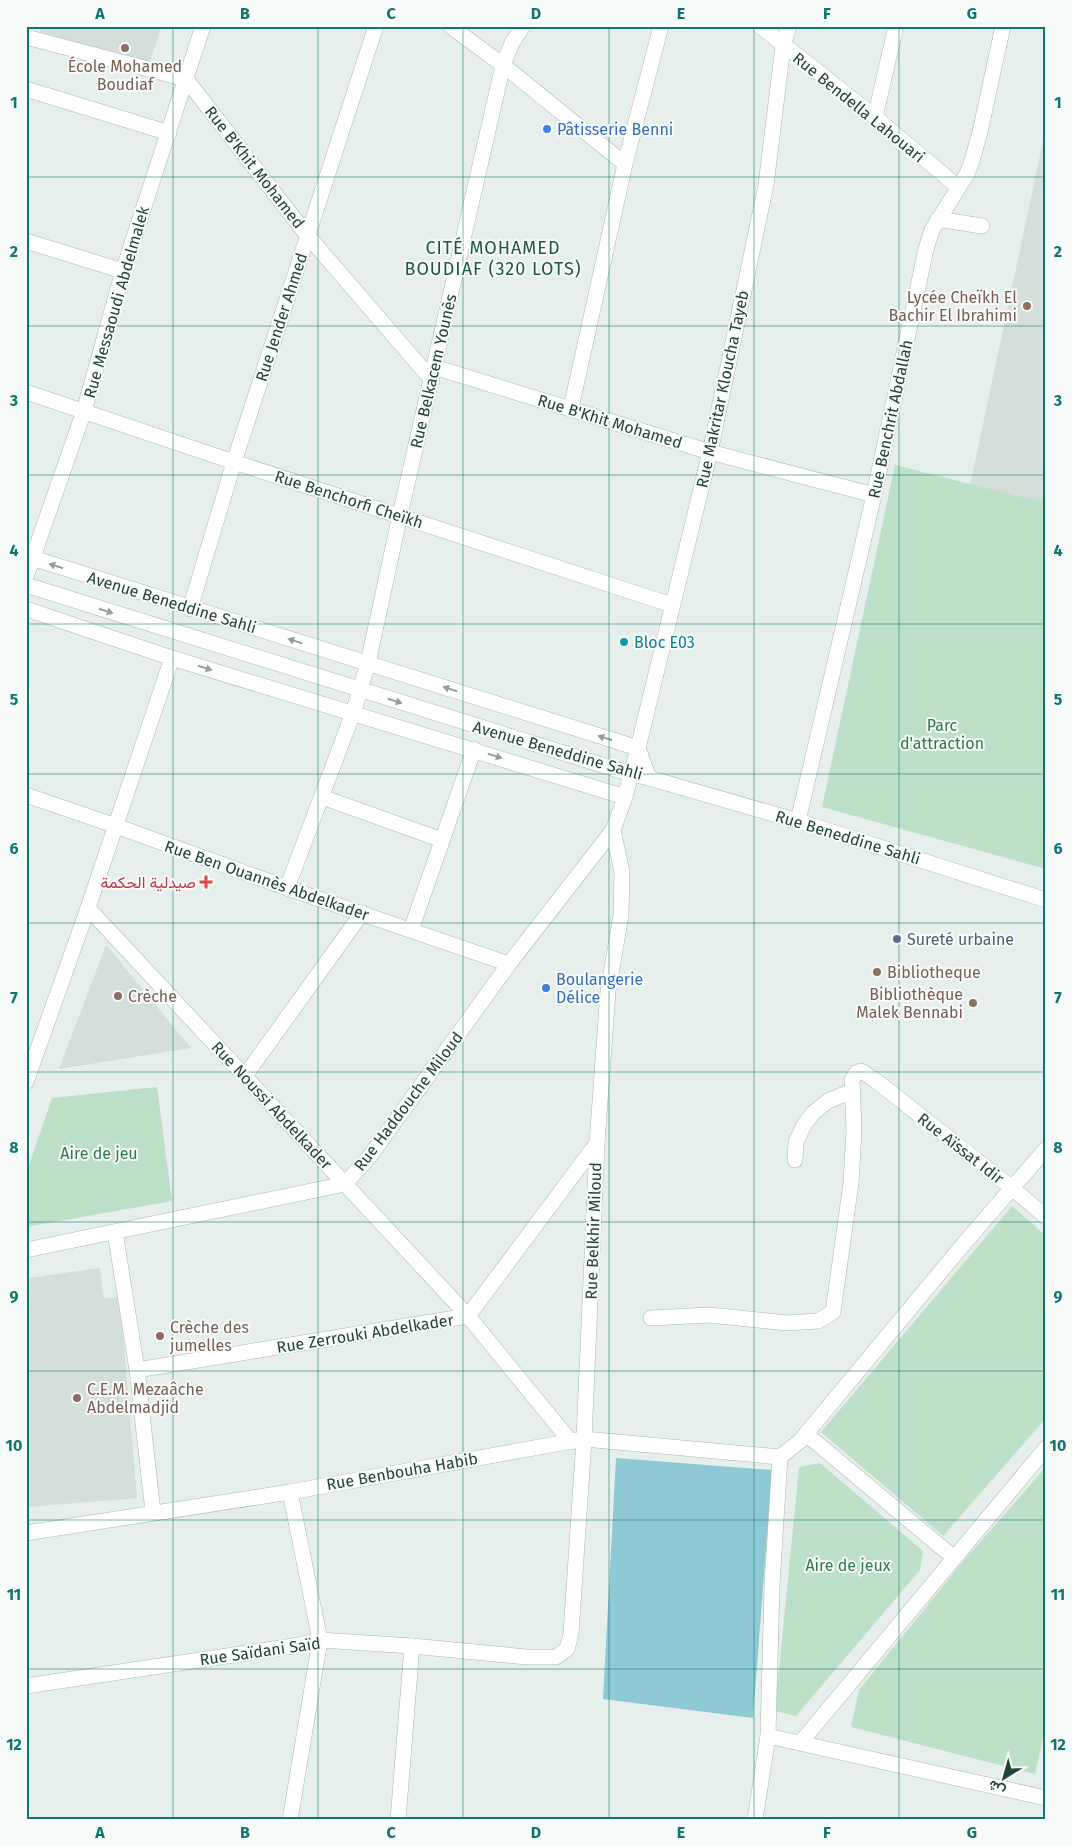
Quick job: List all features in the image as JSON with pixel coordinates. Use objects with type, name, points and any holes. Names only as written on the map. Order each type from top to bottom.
[{"type":"street","name":"Rue Messaoudi Abdelmalek","points":[[26,577],[29,557],[84,411],[123,271],[203,26]]},
{"type":"street","name":"Rue Jender Ahmed","points":[[190,608],[234,462],[376,26]]},
{"type":"street","points":[[450,26],[503,65],[624,164]]},
{"type":"street","name":"Rue Belkacem Younès","points":[[287,888],[353,713],[368,663],[503,65],[512,44],[524,26]]},
{"type":"street","points":[[571,408],[624,164],[661,26]]},
{"type":"street","name":"Rue Bendella Lahouari","points":[[760,26],[875,117],[958,187]]},
{"type":"street","name":"Rue Makritar Kloucha Tayeb","points":[[631,774],[710,452],[766,185],[783,46],[789,26]]},
{"type":"street","points":[[875,117],[896,26]]},
{"type":"street","name":"Rue Benchrit Abdallah","points":[[798,821],[874,495],[926,249],[938,219],[967,174],[980,132],[1002,26]]},
{"type":"street","points":[[26,37],[186,79]]},
{"type":"street","name":"Rue B'Khit Mohamed","points":[[186,79],[308,235],[433,374],[571,408],[710,452],[874,495]]},
{"type":"street","points":[[26,89],[169,133]]},
{"type":"street","points":[[938,219],[982,226]]},
{"type":"street","points":[[26,241],[123,271]]},
{"type":"street","name":"Rue Benchorfi Cheïkh","points":[[26,392],[672,605]]},
{"type":"street","name":"Avenue Beneddine Sahli","points":[[29,557],[638,748],[649,778]]},
{"type":"street","name":"Avenue Beneddine Sahli","points":[[26,585],[631,774],[649,778]]},
{"type":"street","name":"Avenue Beneddine Sahli","points":[[26,609],[172,658],[625,796]]},
{"type":"street","points":[[26,1082],[88,908],[172,658]]},
{"type":"street","points":[[411,930],[474,750]]},
{"type":"street","name":"Rue Haddouche Miloud","points":[[26,1250],[344,1184],[370,1156],[509,964],[613,830],[631,774]]},
{"type":"street","name":"Rue Beneddine Sahli","points":[[649,778],[798,821],[1046,900]]},
{"type":"street","name":"Rue Ben Ouannès Abdelkader","points":[[26,795],[287,888],[509,964]]},
{"type":"street","points":[[322,797],[442,840]]},
{"type":"street","name":"Rue Belkhir Miloud","points":[[571,1634],[577,1440],[597,1143],[608,991],[621,915],[622,872],[613,830]]},
{"type":"street","name":"Rue Noussi Abdelkader","points":[[88,908],[468,1316],[577,1440]]},
{"type":"street","points":[[245,1076],[362,913]]},
{"type":"street","name":"Rue Aïssat Idir","points":[[852,1091],[852,1080],[856,1073],[861,1071],[1012,1188],[1046,1217]]},
{"type":"street","points":[[651,1318],[710,1315],[787,1323],[818,1321],[833,1312],[851,1183],[854,1130],[852,1091],[828,1101],[813,1114],[804,1125],[796,1142],[795,1160]]},
{"type":"street","name":"Rue Zerrouki Abdelkader","points":[[137,1370],[468,1316],[597,1143]]},
{"type":"street","points":[[755,1820],[768,1736],[772,1586],[780,1457],[806,1434],[1046,1149]]},
{"type":"street","points":[[115,1232],[137,1370],[153,1512]]},
{"type":"street","points":[[806,1434],[953,1557]]},
{"type":"street","name":"Rue Benbouha Habib","points":[[26,1533],[290,1492],[577,1440],[780,1457]]},
{"type":"street","points":[[800,1742],[1046,1448]]},
{"type":"street","points":[[290,1492],[320,1640],[290,1820]]},
{"type":"street","name":"Rue Saïdani Saïd","points":[[26,1686],[293,1646],[320,1640],[412,1646],[527,1657],[556,1657],[567,1649],[571,1634]]},
{"type":"street","points":[[398,1820],[412,1646]]},
{"type":"street","points":[[768,1736],[1046,1798]]},
{"type":"shaded area","name":"École Mohamed Boudiaf","points":[[42,26],[162,26],[149,64],[40,32]]},
{"type":"shaded area","name":"Lycée Cheïkh El Bachir El Ibrahimi","points":[[1046,127],[1046,503],[970,485]]},
{"type":"shaded area","name":"Crèche","points":[[106,945],[191,1048],[59,1069]]},
{"type":"shaded area","name":"C.E.M. Mezaâche Abdelmadjid","points":[[100,1268],[104,1298],[120,1297],[137,1498],[28,1507],[26,1506],[26,1282],[29,1278]]},
{"type":"green space","name":"Parc d'attraction","points":[[895,465],[1046,503],[1046,869],[822,807]]},
{"type":"green space","name":"Aire de jeu","points":[[157,1087],[172,1201],[26,1227],[26,1174],[52,1098]]},
{"type":"green space","points":[[1012,1206],[1046,1236],[1046,1418],[943,1536],[821,1432]]},
{"type":"green space","name":"Aire de jeux","points":[[820,1463],[923,1551],[920,1570],[796,1716],[775,1711],[799,1467]]},
{"type":"green space","points":[[1046,1467],[1046,1726],[1035,1774],[851,1727],[859,1690],[960,1565]]},
{"type":"water","points":[[616,1458],[772,1470],[753,1718],[603,1699]]},
{"type":"place","name":"École Mohamed Boudiaf","points":[[125,48]]},
{"type":"place","name":"Pâtisserie Benni","points":[[547,129]]},
{"type":"place","name":"Lycée Cheïkh El Bachir El Ibrahimi","points":[[1027,306]]},
{"type":"place","name":"Bloc E03","points":[[624,642]]},
{"type":"place","name":"صيدلية الحكمة","points":[[206,882]]},
{"type":"place","name":"Sureté urbaine","points":[[897,939]]},
{"type":"place","name":"Bibliotheque","points":[[877,972]]},
{"type":"place","name":"Boulangerie Délice","points":[[546,988]]},
{"type":"place","name":"Crèche","points":[[118,996]]},
{"type":"place","name":"Bibliothèque Malek Bennabi","points":[[973,1003]]},
{"type":"place","name":"Crèche des jumelles","points":[[160,1336]]},
{"type":"place","name":"C.E.M. Mezaâche Abdelmadjid","points":[[77,1398]]},
{"type":"district","name":"CITÉ MOHAMED BOUDIAF (320 LOTS)","points":[[493,258]]}]
